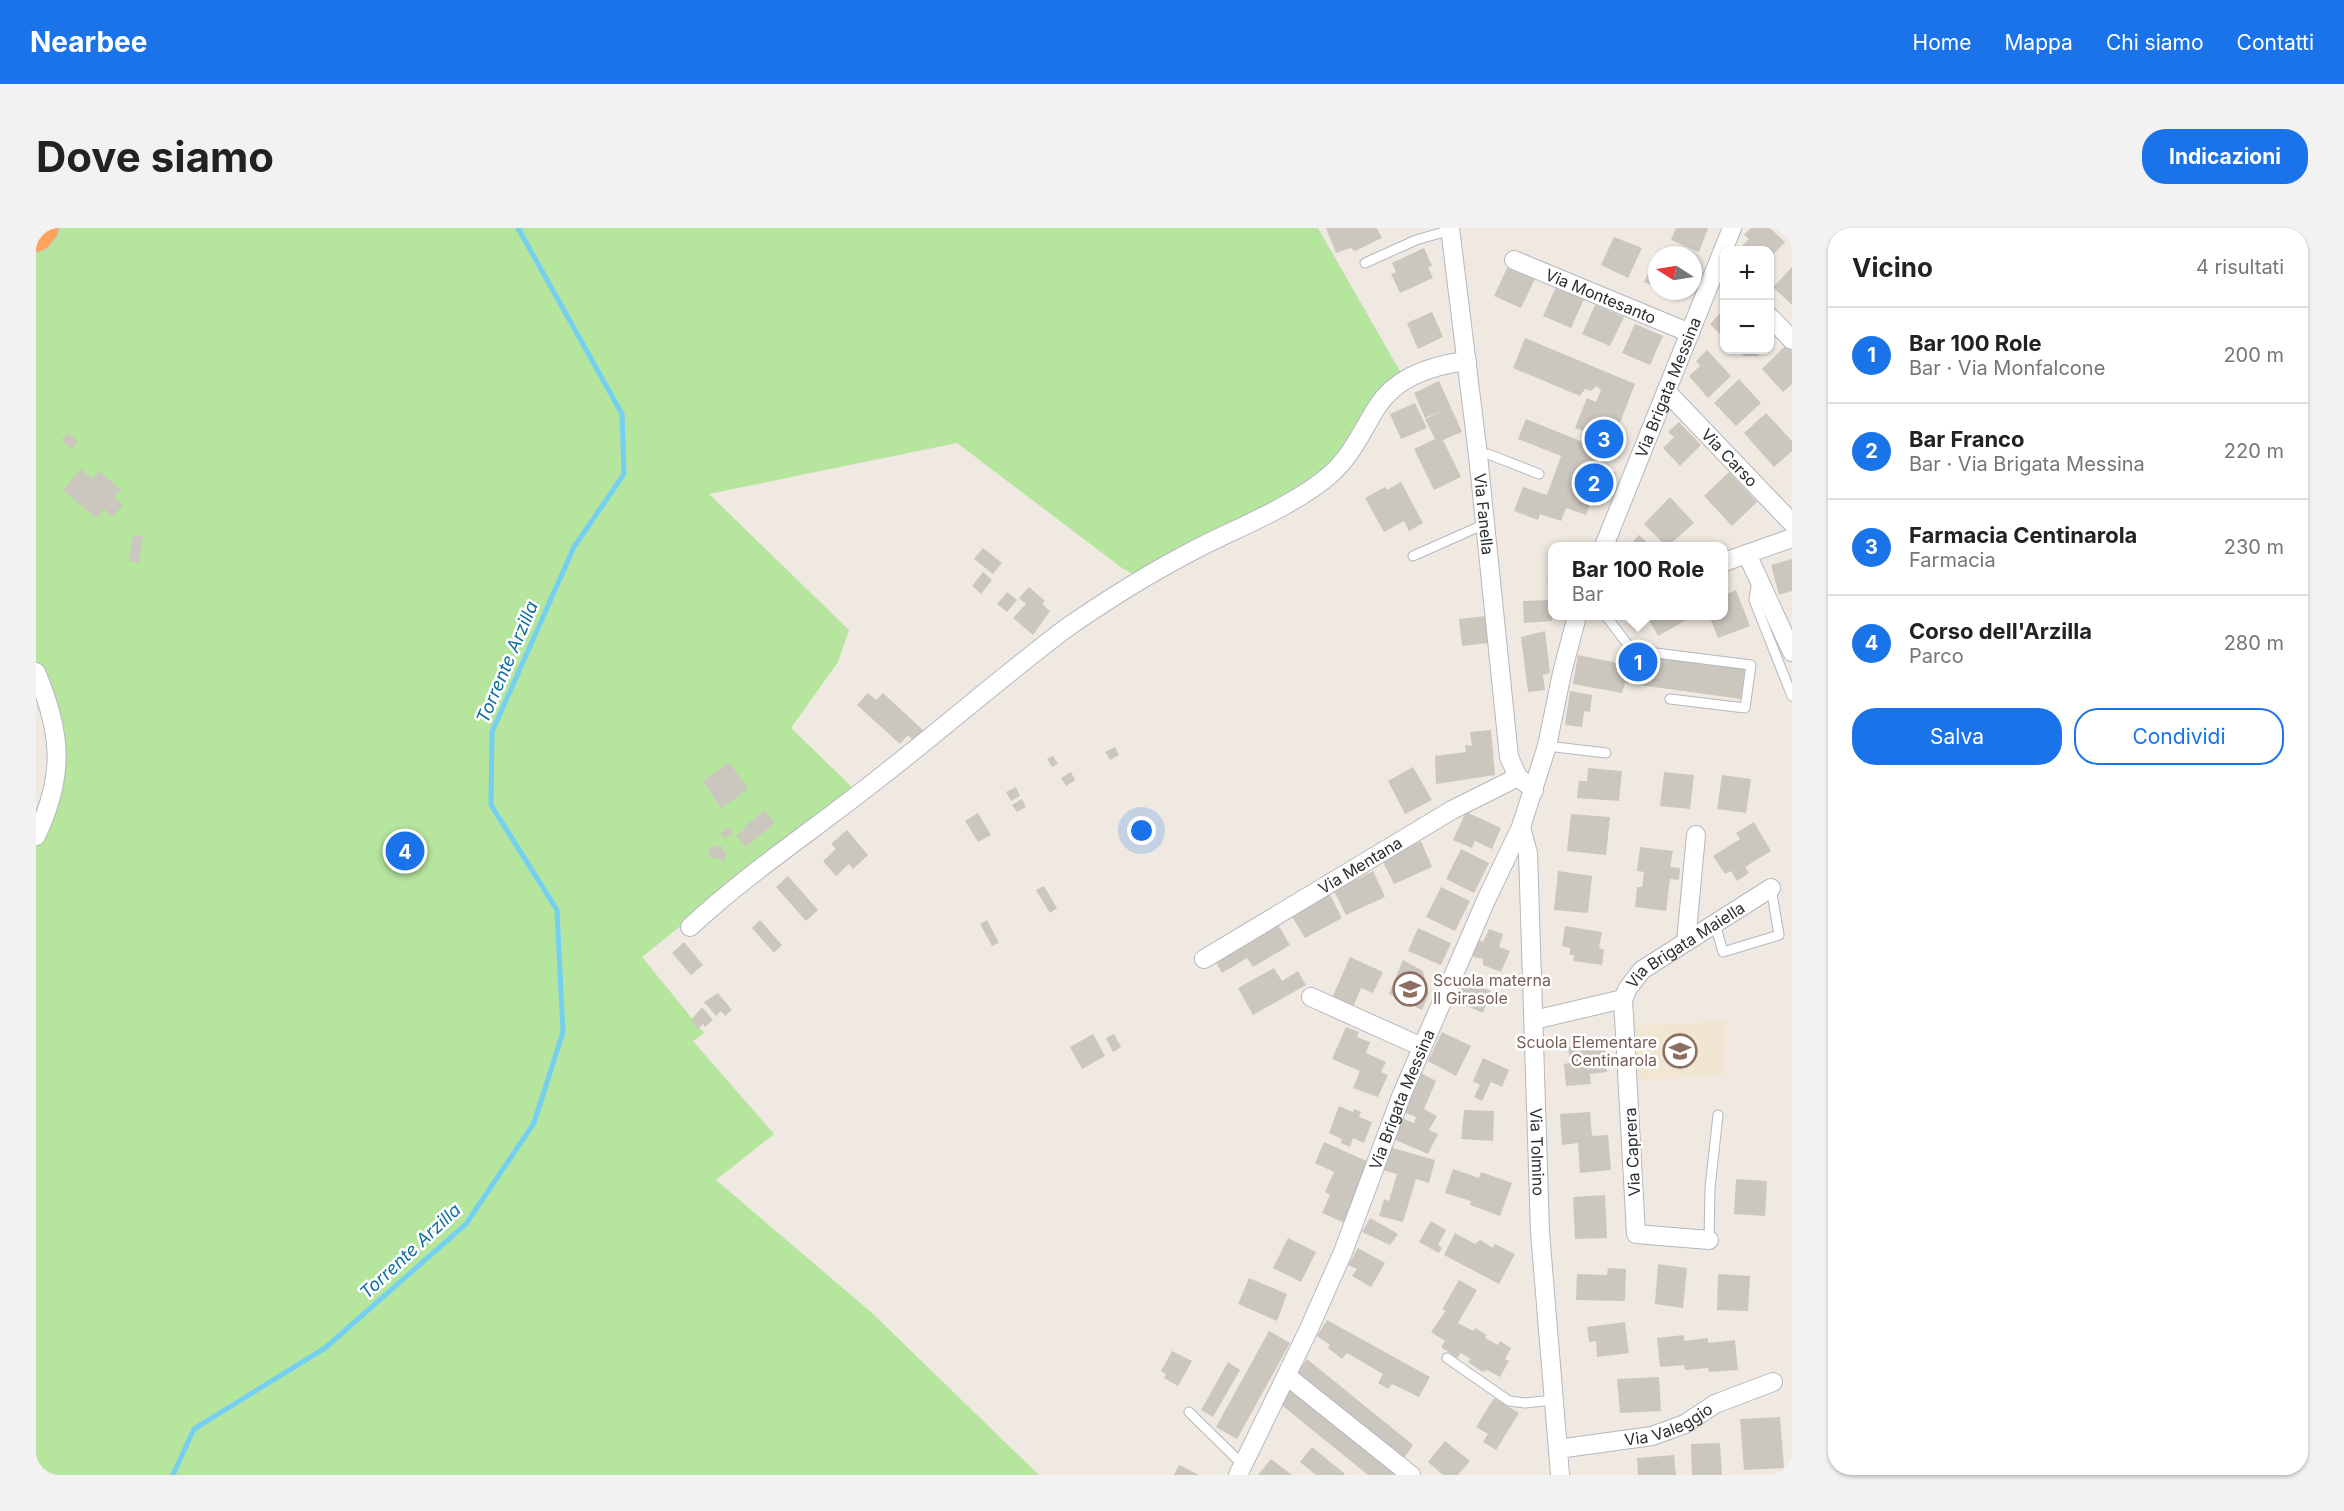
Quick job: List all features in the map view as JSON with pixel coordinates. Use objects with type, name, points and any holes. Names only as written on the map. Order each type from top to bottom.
[{"type":"highway","points":[[36,235],[42,228]]},
{"type":"street","name":"Via Brigata Messina","points":[[1727,246],[1732,228]]},
{"type":"street","name":"Via Fanella","points":[[1451,229],[1478,455],[1509,757],[1518,777]]},
{"type":"street","name":"Via Montesanto","points":[[1514,260],[1690,333]]},
{"type":"street","name":"Via Brigata Messina","points":[[1606,542],[1690,333],[1720,269]]},
{"type":"street","points":[[1774,321],[1792,340]]},
{"type":"street","points":[[690,927],[727,893],[885,774],[1065,629],[1183,556],[1307,493],[1347,458],[1378,405],[1394,387],[1427,370],[1444,364],[1467,361]]},
{"type":"street","name":"Via Carso","points":[[1666,391],[1792,523]]},
{"type":"street","points":[[1728,561],[1792,538]]},
{"type":"street","points":[[1747,554],[1792,652]]},
{"type":"street","name":"Via Brigata Messina","points":[[1241,1470],[1287,1376],[1343,1252],[1402,1094],[1487,898],[1521,827],[1547,746],[1576,620]]},
{"type":"street","points":[[36,672],[53,726],[58,766],[46,815],[36,836]]},
{"type":"street","points":[[1518,777],[1534,790]]},
{"type":"street","name":"Via Mentana","points":[[1204,959],[1452,810],[1518,777]]},
{"type":"street","name":"Via Tolmino","points":[[1521,827],[1528,853],[1540,1232],[1560,1475]]},
{"type":"street","points":[[1686,942],[1696,835]]},
{"type":"street","name":"Via Brigata Maiella","points":[[1534,1020],[1623,999],[1628,988],[1642,970],[1771,888]]},
{"type":"street","points":[[1311,998],[1422,1047]]},
{"type":"street","name":"Via Caprera","points":[[1623,999],[1636,1233],[1709,1240]]},
{"type":"street","points":[[1287,1376],[1411,1475]]},
{"type":"street","name":"Via Valeggio","points":[[1558,1449],[1652,1436],[1685,1424],[1715,1404],[1773,1382]]},
{"type":"lane","points":[[1365,263],[1416,240],[1451,229]]},
{"type":"lane","points":[[1478,455],[1488,454],[1539,474]]},
{"type":"lane","points":[[1413,556],[1485,524]]},
{"type":"lane","points":[[1757,576],[1754,600],[1792,696]]},
{"type":"lane","points":[[1610,620],[1632,650],[1751,665],[1745,708],[1670,699]]},
{"type":"lane","points":[[1547,746],[1606,753]]},
{"type":"lane","points":[[1715,924],[1723,952],[1779,935],[1771,888]]},
{"type":"lane","points":[[1709,1240],[1710,1188],[1718,1115]]},
{"type":"lane","points":[[1447,1358],[1509,1401],[1525,1403],[1553,1400]]},
{"type":"lane","points":[[1189,1412],[1241,1470]]},
{"type":"shaded area","name":"Scuola Elementare Centinarola","points":[[1726,1021],[1724,1076],[1638,1080],[1635,1026]]},
{"type":"green space","points":[[36,228],[1318,228],[1401,373],[1353,442],[1315,478],[1136,576],[1122,568],[957,443],[709,494],[849,630],[838,662],[791,728],[853,788],[642,957],[704,1033],[693,1041],[774,1134],[716,1180],[872,1313],[1039,1475],[36,1475],[36,809],[60,755],[36,672]]},
{"type":"building","points":[[1326,228],[1377,228],[1382,238],[1355,251],[1351,248],[1336,253]]},
{"type":"building","points":[[1676,228],[1708,228],[1701,246],[1685,246],[1671,240]]},
{"type":"building","points":[[1751,228],[1770,228],[1785,242],[1774,254],[1774,246],[1742,246],[1749,239],[1744,235]]},
{"type":"building","points":[[1614,237],[1642,248],[1628,278],[1601,265]]},
{"type":"building","points":[[1424,248],[1432,266],[1428,267],[1433,278],[1400,293],[1391,274],[1396,272],[1392,263]]},
{"type":"building","points":[[1792,267],[1792,305],[1774,288]]},
{"type":"building","points":[[1507,268],[1535,279],[1521,308],[1494,296]]},
{"type":"building","points":[[1556,287],[1584,299],[1571,328],[1543,316]]},
{"type":"building","points":[[1595,305],[1624,317],[1610,346],[1582,334]]},
{"type":"building","points":[[1432,312],[1443,337],[1418,349],[1407,323]]},
{"type":"building","points":[[1720,313],[1720,334],[1710,324]]},
{"type":"building","points":[[1635,324],[1663,336],[1650,365],[1622,353]]},
{"type":"building","points":[[1525,338],[1635,384],[1603,466],[1616,473],[1609,492],[1596,488],[1586,515],[1566,508],[1561,521],[1540,514],[1538,520],[1514,511],[1523,487],[1547,495],[1561,456],[1518,439],[1526,419],[1583,442],[1586,432],[1575,428],[1587,398],[1596,402],[1601,390],[1596,386],[1591,391],[1585,389],[1580,396],[1513,368]]},
{"type":"building","points":[[1786,345],[1792,351],[1792,384],[1783,392],[1762,369]]},
{"type":"building","points":[[1707,350],[1731,376],[1708,398],[1689,376],[1700,366],[1696,361]]},
{"type":"building","points":[[1742,354],[1759,354],[1757,356]]},
{"type":"building","points":[[1739,379],[1761,403],[1736,426],[1714,403]]},
{"type":"building","points":[[1439,381],[1462,432],[1443,440],[1461,477],[1434,490],[1414,449],[1435,439],[1425,419],[1448,408],[1425,418],[1414,393]]},
{"type":"building","points":[[1415,403],[1427,428],[1401,439],[1390,414]]},
{"type":"building","points":[[1766,413],[1792,441],[1792,451],[1774,467],[1744,433]]},
{"type":"building","points":[[1679,422],[1701,445],[1680,466],[1663,448],[1674,437],[1668,432]]},
{"type":"building","points":[[68,433],[78,442],[72,449],[61,440]]},
{"type":"building","points":[[81,469],[92,479],[99,471],[121,490],[114,497],[123,505],[113,517],[104,509],[96,518],[63,490]]},
{"type":"building","points":[[1729,472],[1757,502],[1732,526],[1704,496]]},
{"type":"building","points":[[1401,482],[1423,523],[1409,531],[1404,521],[1384,532],[1365,498],[1385,487],[1387,490]]},
{"type":"building","points":[[1670,497],[1694,523],[1673,542],[1662,542],[1644,524]]},
{"type":"building","points":[[133,535],[143,536],[139,563],[129,561]]},
{"type":"building","points":[[1639,535],[1647,542],[1633,542]]},
{"type":"building","points":[[983,548],[1002,563],[993,574],[974,559]]},
{"type":"building","points":[[1792,559],[1792,591],[1779,595],[1771,565]]},
{"type":"building","points":[[983,572],[992,580],[981,594],[972,586]]},
{"type":"building","points":[[1029,587],[1045,601],[1042,604],[1050,611],[1033,635],[1013,618],[1026,604],[1019,598]]},
{"type":"building","points":[[1736,590],[1750,626],[1718,638],[1711,620],[1728,620],[1728,593]]},
{"type":"building","points":[[1007,592],[1017,600],[1007,612],[997,604]]},
{"type":"building","points":[[1548,600],[1548,620],[1552,621],[1524,623],[1523,601]]},
{"type":"building","points":[[1486,616],[1489,643],[1462,646],[1459,619]]},
{"type":"building","points":[[1649,620],[1686,620],[1658,636]]},
{"type":"building","points":[[1545,631],[1550,673],[1543,675],[1545,690],[1528,692],[1521,637]]},
{"type":"building","points":[[1630,653],[1745,667],[1741,699],[1625,683],[1622,693],[1573,684],[1578,655],[1628,665]]},
{"type":"building","points":[[1570,691],[1592,695],[1590,712],[1584,711],[1582,727],[1565,725]]},
{"type":"building","points":[[868,693],[876,700],[883,693],[924,731],[914,741],[908,735],[900,744],[857,705]]},
{"type":"building","points":[[1491,730],[1495,775],[1436,784],[1435,756],[1466,752],[1465,745],[1472,746],[1470,732]]},
{"type":"building","points":[[1115,747],[1119,755],[1110,760],[1105,752]]},
{"type":"building","points":[[1053,756],[1058,764],[1052,767],[1047,759]]},
{"type":"building","points":[[729,762],[748,789],[721,808],[703,781]]},
{"type":"building","points":[[1413,767],[1432,800],[1405,814],[1388,781]]},
{"type":"building","points":[[1588,768],[1622,771],[1619,801],[1577,798],[1579,781],[1587,781]]},
{"type":"building","points":[[1071,772],[1075,780],[1066,786],[1061,778]]},
{"type":"building","points":[[1664,772],[1694,775],[1690,809],[1660,806]]},
{"type":"building","points":[[1722,775],[1751,779],[1746,813],[1717,809]]},
{"type":"building","points":[[1016,787],[1020,796],[1011,801],[1006,792]]},
{"type":"building","points":[[1022,799],[1026,807],[1017,812],[1012,805]]},
{"type":"building","points":[[765,810],[775,823],[745,847],[736,836]]},
{"type":"building","points":[[1466,812],[1501,828],[1492,849],[1475,841],[1472,848],[1453,840]]},
{"type":"building","points":[[978,813],[991,835],[978,842],[965,821]]},
{"type":"building","points":[[1571,814],[1610,817],[1606,855],[1567,851]]},
{"type":"building","points":[[1754,822],[1771,851],[1745,867],[1749,873],[1737,881],[1731,871],[1725,874],[1713,856],[1740,839],[1736,833]]},
{"type":"building","points":[[729,827],[733,833],[724,839],[720,833]]},
{"type":"building","points":[[847,830],[868,855],[853,869],[849,864],[836,876],[823,861],[836,849],[831,844]]},
{"type":"building","points":[[1421,841],[1432,867],[1394,884],[1382,860]]},
{"type":"building","points":[[718,845],[727,852],[724,861],[708,856],[711,846],[717,848]]},
{"type":"building","points":[[1640,847],[1673,851],[1670,867],[1680,868],[1679,880],[1670,879],[1666,911],[1635,907],[1637,887],[1642,887],[1644,872],[1637,871]]},
{"type":"building","points":[[1461,849],[1489,863],[1474,893],[1446,879]]},
{"type":"building","points":[[1373,871],[1385,897],[1346,915],[1334,891]]},
{"type":"building","points":[[1558,871],[1592,876],[1588,913],[1554,910]]},
{"type":"building","points":[[788,876],[818,910],[806,921],[776,887]]},
{"type":"building","points":[[1044,886],[1057,908],[1050,913],[1036,890]]},
{"type":"building","points":[[1441,887],[1470,901],[1455,931],[1426,917]]},
{"type":"building","points":[[1329,893],[1342,918],[1305,938],[1291,915]]},
{"type":"building","points":[[760,920],[782,945],[774,953],[752,928]]},
{"type":"building","points":[[987,920],[999,943],[992,946],[980,924]]},
{"type":"building","points":[[1277,923],[1290,945],[1253,967],[1247,958],[1222,973],[1214,959]]},
{"type":"building","points":[[1565,926],[1602,932],[1599,948],[1604,950],[1602,965],[1573,961],[1574,955],[1570,955],[1570,948],[1562,946]]},
{"type":"building","points":[[1418,928],[1451,943],[1441,965],[1408,951]]},
{"type":"building","points":[[1489,929],[1503,934],[1499,947],[1510,951],[1501,972],[1483,965],[1483,959],[1473,957],[1477,939],[1483,942]]},
{"type":"building","points":[[684,942],[703,965],[691,975],[672,953]]},
{"type":"building","points":[[1350,957],[1383,972],[1373,993],[1361,988],[1353,1007],[1332,998]]},
{"type":"building","points":[[1403,960],[1423,971],[1429,994],[1422,1010],[1389,994]]},
{"type":"building","points":[[1274,968],[1282,981],[1298,971],[1306,985],[1253,1015],[1238,988]]},
{"type":"building","points":[[1459,979],[1491,991],[1483,1013],[1451,999]]},
{"type":"building","points":[[718,993],[732,1010],[725,1016],[721,1011],[716,1016],[704,1002]]},
{"type":"building","points":[[702,1007],[713,1020],[705,1027],[703,1024],[698,1029],[691,1020]]},
{"type":"building","points":[[1346,1027],[1359,1032],[1357,1037],[1370,1042],[1366,1053],[1386,1062],[1381,1072],[1388,1075],[1378,1097],[1353,1088],[1360,1071],[1332,1059]]},
{"type":"building","points":[[1442,1032],[1471,1046],[1456,1076],[1428,1061]]},
{"type":"building","points":[[1093,1034],[1105,1056],[1082,1069],[1070,1047]]},
{"type":"building","points":[[1114,1034],[1121,1047],[1113,1052],[1106,1038]]},
{"type":"building","points":[[1605,1043],[1607,1072],[1590,1074],[1591,1084],[1566,1086],[1564,1064],[1570,1063],[1568,1047]]},
{"type":"building","points":[[1483,1058],[1509,1070],[1502,1087],[1491,1082],[1482,1101],[1474,1097],[1480,1085],[1473,1081]]},
{"type":"building","points":[[1419,1072],[1436,1081],[1424,1109],[1437,1116],[1429,1130],[1438,1134],[1428,1154],[1391,1138],[1399,1117],[1414,1123],[1416,1117],[1403,1112]]},
{"type":"building","points":[[1339,1106],[1353,1112],[1354,1109],[1361,1112],[1359,1117],[1372,1122],[1364,1143],[1353,1138],[1350,1147],[1341,1143],[1342,1139],[1329,1133]]},
{"type":"building","points":[[1464,1110],[1494,1111],[1493,1141],[1461,1139]]},
{"type":"building","points":[[1590,1112],[1592,1136],[1608,1135],[1611,1170],[1580,1173],[1578,1143],[1562,1145],[1560,1114]]},
{"type":"building","points":[[1324,1142],[1371,1163],[1345,1223],[1322,1213],[1330,1195],[1325,1192],[1334,1172],[1315,1163]]},
{"type":"building","points":[[1386,1146],[1435,1160],[1429,1183],[1416,1179],[1403,1222],[1379,1216],[1384,1199],[1389,1201],[1397,1174],[1379,1169]]},
{"type":"building","points":[[1453,1169],[1479,1178],[1481,1172],[1512,1183],[1500,1216],[1470,1205],[1471,1201],[1445,1193]]},
{"type":"building","points":[[1736,1179],[1767,1181],[1765,1216],[1734,1214]]},
{"type":"building","points":[[1605,1195],[1607,1238],[1575,1239],[1573,1197]]},
{"type":"building","points":[[1370,1218],[1398,1234],[1390,1245],[1362,1232]]},
{"type":"building","points":[[1431,1221],[1446,1230],[1438,1245],[1442,1248],[1439,1253],[1419,1242]]},
{"type":"building","points":[[1455,1233],[1475,1244],[1480,1240],[1493,1248],[1495,1244],[1515,1254],[1499,1284],[1444,1255]]},
{"type":"building","points":[[1288,1238],[1316,1252],[1301,1282],[1273,1268]]},
{"type":"building","points":[[1358,1248],[1385,1263],[1371,1287],[1352,1276],[1357,1269],[1348,1265]]},
{"type":"building","points":[[1658,1264],[1687,1268],[1683,1308],[1655,1304]]},
{"type":"building","points":[[1608,1268],[1626,1269],[1625,1301],[1576,1300],[1577,1274],[1607,1275]]},
{"type":"building","points":[[1718,1274],[1750,1276],[1748,1311],[1717,1310]]},
{"type":"building","points":[[1249,1278],[1287,1294],[1277,1321],[1238,1304]]},
{"type":"building","points":[[1459,1280],[1477,1290],[1458,1323],[1473,1331],[1475,1328],[1487,1335],[1485,1338],[1498,1345],[1500,1341],[1511,1348],[1505,1359],[1509,1361],[1500,1377],[1487,1370],[1483,1372],[1468,1362],[1471,1359],[1461,1353],[1457,1358],[1441,1347],[1445,1341],[1431,1332],[1446,1310],[1442,1310]]},
{"type":"building","points":[[1327,1320],[1430,1377],[1419,1397],[1392,1384],[1388,1389],[1378,1383],[1383,1374],[1347,1353],[1342,1359],[1328,1348],[1330,1345],[1317,1336]]},
{"type":"building","points":[[1625,1322],[1629,1353],[1597,1357],[1596,1341],[1589,1342],[1587,1327]]},
{"type":"building","points":[[1269,1331],[1290,1343],[1237,1439],[1216,1427]]},
{"type":"building","points":[[1684,1335],[1684,1341],[1708,1338],[1708,1343],[1735,1340],[1738,1370],[1709,1372],[1708,1368],[1685,1370],[1684,1365],[1660,1367],[1657,1338]]},
{"type":"building","points":[[1172,1351],[1192,1361],[1178,1386],[1164,1378],[1166,1374],[1161,1371]]},
{"type":"building","points":[[1307,1359],[1413,1445],[1402,1461],[1295,1376]]},
{"type":"building","points":[[1228,1362],[1240,1370],[1213,1417],[1201,1410]]},
{"type":"building","points":[[1659,1377],[1661,1411],[1620,1413],[1617,1379]]},
{"type":"building","points":[[1290,1386],[1396,1472],[1393,1475],[1368,1475],[1278,1402]]},
{"type":"building","points":[[1494,1398],[1519,1413],[1496,1450],[1483,1442],[1488,1434],[1476,1427]]},
{"type":"building","points":[[1780,1417],[1784,1468],[1744,1470],[1740,1419]]},
{"type":"building","points":[[1445,1441],[1470,1461],[1458,1475],[1443,1475],[1428,1462]]},
{"type":"building","points":[[1720,1443],[1722,1475],[1692,1475],[1691,1444]]},
{"type":"building","points":[[1312,1447],[1345,1474],[1316,1475],[1300,1462]]},
{"type":"building","points":[[1674,1455],[1676,1475],[1638,1475],[1637,1458]]},
{"type":"building","points":[[1271,1459],[1292,1475],[1258,1475]]},
{"type":"building","points":[[1179,1465],[1199,1475],[1174,1475]]},
{"type":"waterway","name":"Torrente Arzilla","points":[[173,1475],[194,1429],[325,1348],[466,1224],[534,1123],[563,1032],[557,910],[491,805],[492,732],[574,547],[624,474],[622,414],[518,228]]},
{"type":"place","name":"Farmacia Centinarola","points":[[1604,439]]},
{"type":"place","name":"Bar Franco","points":[[1594,483]]},
{"type":"place","name":"Bar 100 Role","points":[[1638,662]]},
{"type":"place","name":"Corso dell'Arzilla","points":[[405,851]]},
{"type":"place","name":"Scuola materna Il Girasole","points":[[1410,989]]},
{"type":"place","name":"Scuola Elementare Centinarola","points":[[1680,1051]]}]
